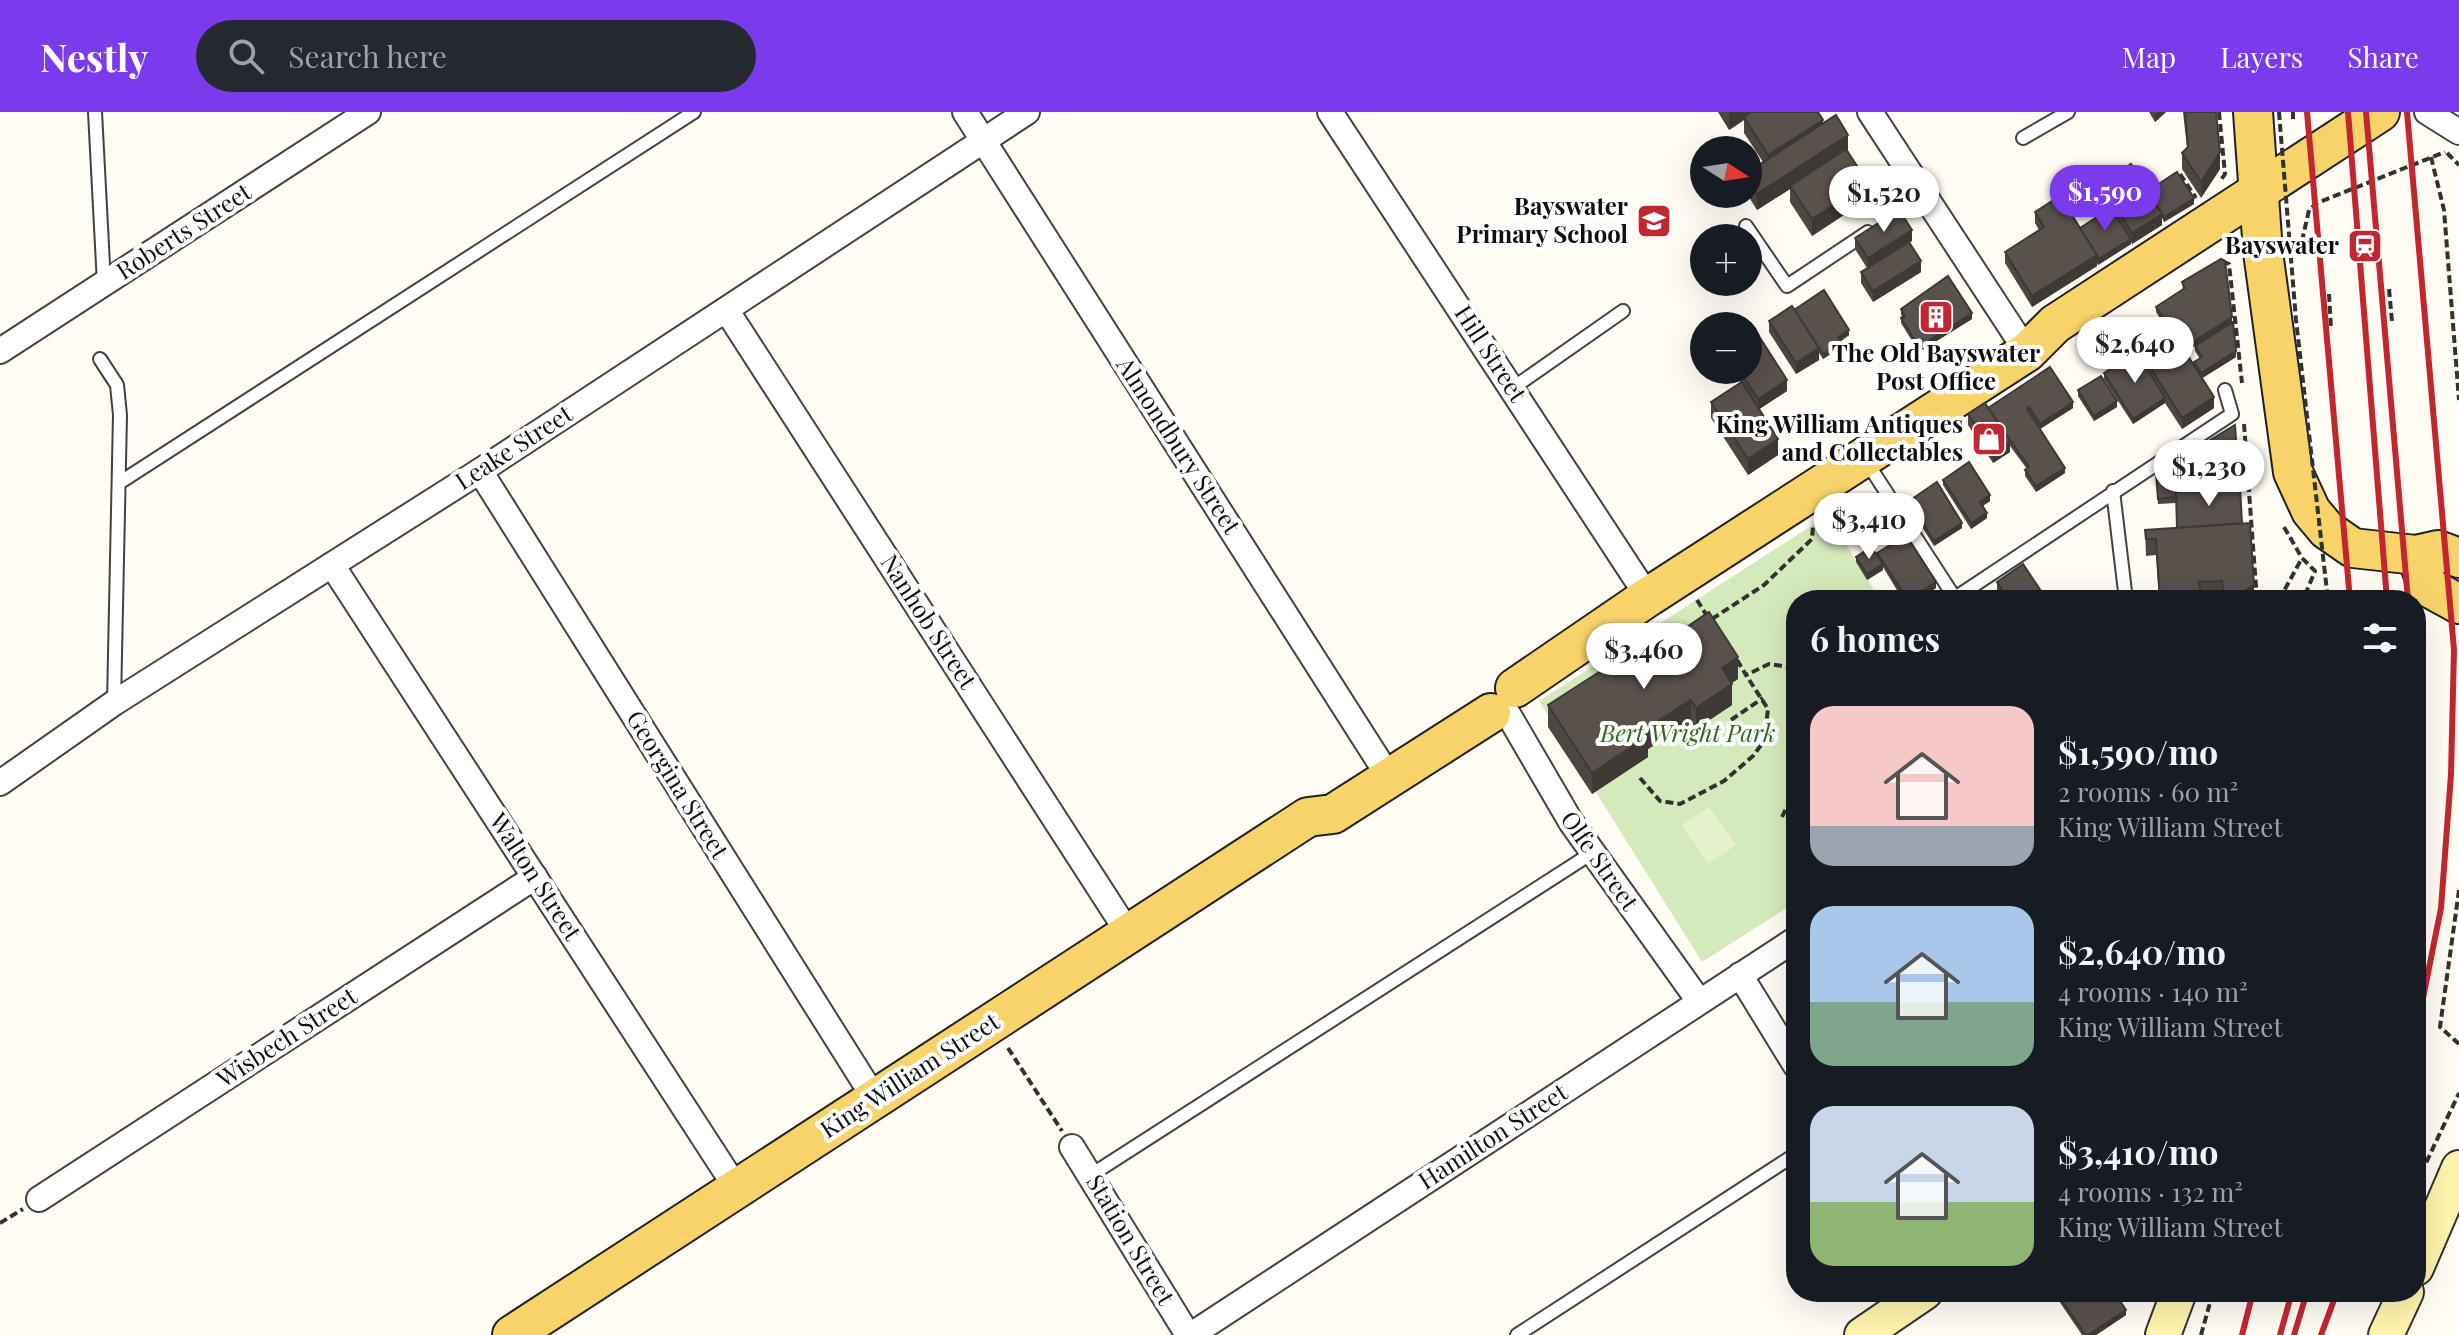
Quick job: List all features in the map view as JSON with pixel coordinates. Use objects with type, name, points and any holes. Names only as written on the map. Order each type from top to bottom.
[{"type":"main road","points":[[2253,112],[2252,231],[2293,472],[2311,511],[2327,530],[2353,548],[2416,555],[2438,550],[2459,558]]},
{"type":"main road","points":[[2252,231],[2380,112]]},
{"type":"main road","points":[[2252,231],[2413,112]]},
{"type":"main road","name":"King William Street","points":[[512,1335],[1308,817],[1333,814],[1385,770],[1500,702],[1648,597],[2027,352],[2055,324],[2206,214],[2252,231]]},
{"type":"main road","name":"King William Street","points":[[2027,352],[2065,340],[2252,231]]},
{"type":"main road","points":[[2416,555],[2428,587],[2459,604]]},
{"type":"street","name":"Roberts Street","points":[[0,351],[368,112]]},
{"type":"street","name":"Almondbury Street","points":[[965,112],[1385,770]]},
{"type":"street","name":"Leake Street","points":[[0,783],[114,703],[480,471],[1027,112]]},
{"type":"street","name":"Hill Street","points":[[1330,112],[1648,597]]},
{"type":"street","points":[[1870,112],[2027,352]]},
{"type":"street","points":[[2427,112],[2452,142]]},
{"type":"street","name":"Nanhob Street","points":[[727,311],[1129,934]]},
{"type":"street","name":"Georgina Street","points":[[480,471],[875,1099]]},
{"type":"street","name":"Walton Street","points":[[332,565],[737,1189]]},
{"type":"street","name":"Olfe Street","points":[[1500,702],[1592,853],[1699,1001]]},
{"type":"street","name":"Wisbech Street","points":[[39,1199],[535,877]]},
{"type":"street","name":"Hamilton Street","points":[[1189,1335],[1786,945]]},
{"type":"street","points":[[1740,975],[1786,1050]]},
{"type":"street","name":"Station Street","points":[[1072,1147],[1189,1335]]},
{"type":"street","points":[[2426,1245],[2459,1168]]},
{"type":"street","points":[[1833,1335],[1881,1302]]},
{"type":"street","points":[[1862,1335],[1910,1302]]},
{"type":"street","points":[[2163,1335],[2175,1302]]},
{"type":"street","points":[[2386,1335],[2401,1302]]},
{"type":"lane","points":[[95,112],[104,284]]},
{"type":"lane","points":[[119,483],[694,112]]},
{"type":"lane","points":[[2023,138],[2053,116],[2068,112]]},
{"type":"lane","points":[[1762,249],[1787,286],[1923,194]]},
{"type":"lane","points":[[1513,388],[1623,311]]},
{"type":"lane","points":[[100,359],[117,385],[120,415],[114,703]]},
{"type":"lane","points":[[1967,590],[2232,414],[2225,390]]},
{"type":"lane","points":[[1864,458],[1950,590]]},
{"type":"lane","points":[[2113,491],[2125,590]]},
{"type":"lane","points":[[1091,1175],[1592,853]]},
{"type":"lane","points":[[1517,1335],[1786,1160]]},
{"type":"path","points":[[2219,112],[2225,174],[2219,184]]},
{"type":"path","points":[[2279,112],[2296,320],[2327,590]]},
{"type":"path","points":[[2293,112],[2293,119]]},
{"type":"path","points":[[2252,231],[2302,241],[2309,210],[2317,203],[2431,157],[2452,142]]},
{"type":"path","points":[[2431,157],[2444,210],[2459,400]]},
{"type":"path","points":[[2180,174],[2206,214]]},
{"type":"path","points":[[2389,289],[2392,321]]},
{"type":"path","points":[[2329,294],[2331,328]]},
{"type":"path","points":[[2241,371],[2249,370]]},
{"type":"path","points":[[1710,620],[1764,585],[1812,539],[1813,522]]},
{"type":"path","points":[[2284,590],[2302,558]]},
{"type":"path","points":[[2307,590],[2315,571]]},
{"type":"path","points":[[1680,576],[1718,631]]},
{"type":"path","points":[[1640,778],[1660,801],[1680,804],[1724,781],[1753,756],[1764,741],[1768,709],[1732,653]]},
{"type":"path","points":[[1746,675],[1769,664],[1786,667]]},
{"type":"path","points":[[1731,720],[1763,698]]},
{"type":"path","points":[[1674,719],[1692,744]]},
{"type":"path","points":[[1782,817],[1786,809]]},
{"type":"path","points":[[2459,890],[2440,1027],[2459,1044]]},
{"type":"path","points":[[992,1022],[1072,1147]]},
{"type":"path","points":[[2426,1163],[2459,1093]]},
{"type":"path","points":[[2201,1335],[2210,1302]]},
{"type":"green space","name":"Bert Wright Park","points":[[1828,515],[1874,590],[1786,590],[1786,908],[1702,962],[1539,701]]},
{"type":"green space","points":[[1709,807],[1736,845],[1708,864],[1682,825]]},
{"type":"building","points":[[1751,112],[1818,112],[1823,120],[1768,155],[1762,146],[1762,136],[1756,136],[1744,117]]},
{"type":"building","points":[[2185,112],[2216,112],[2220,152],[2201,182],[2182,153],[2188,147]]},
{"type":"building","points":[[1836,115],[1848,135],[1762,191],[1762,163]]},
{"type":"building","points":[[1846,149],[1868,183],[1812,219],[1790,186]]},
{"type":"building","points":[[2131,164],[2162,214],[2132,233],[2101,183]]},
{"type":"building","points":[[2177,172],[2194,198],[2164,217],[2148,191]]},
{"type":"building","points":[[2060,196],[2097,255],[2032,296],[2005,252],[2044,227],[2035,212]]},
{"type":"building","points":[[2111,208],[2131,239],[2098,259],[2080,228]]},
{"type":"building","points":[[1899,210],[1912,230],[1868,258],[1855,238]]},
{"type":"building","points":[[1909,242],[1921,261],[1873,291],[1861,272]]},
{"type":"building","points":[[2221,259],[2225,261],[2232,317],[2183,348],[2156,307],[2185,288],[2182,282]]},
{"type":"building","name":"The Old Bayswater Post Office","points":[[1948,276],[1972,313],[1919,347],[1901,318],[1905,316],[1901,309]]},
{"type":"building","points":[[1824,290],[1849,330],[1838,337],[1841,342],[1823,354],[1794,310]]},
{"type":"building","points":[[1792,306],[1819,348],[1796,363],[1769,321]]},
{"type":"building","points":[[2233,322],[2236,351],[2201,373],[2194,362],[2202,357],[2195,346]]},
{"type":"building","points":[[2169,326],[2214,397],[2182,418],[2137,346]]},
{"type":"building","points":[[1762,341],[1787,380],[1758,399],[1748,384],[1762,384]]},
{"type":"building","points":[[2137,352],[2165,398],[2133,419],[2104,373]]},
{"type":"building","points":[[2050,367],[2073,402],[2040,424],[2029,407],[2027,409],[2065,468],[2036,486],[2025,470],[2029,467],[1988,408]]},
{"type":"building","points":[[2101,376],[2117,401],[2094,416],[2078,390]]},
{"type":"building","points":[[1743,384],[1778,439],[1748,459],[1711,402]]},
{"type":"building","points":[[1985,403],[2010,441],[1993,452],[1968,414]]},
{"type":"building","points":[[2235,425],[2239,487],[2176,492],[2176,497],[2158,499],[2156,473]]},
{"type":"building","points":[[1969,462],[1990,495],[1980,502],[1987,513],[1971,523],[1943,480]]},
{"type":"building","points":[[1937,482],[1962,523],[1934,541],[1909,501]]},
{"type":"building","points":[[2240,487],[2242,523],[2177,528],[2176,492]]},
{"type":"building","points":[[2250,523],[2254,585],[2246,590],[2223,590],[2222,581],[2199,582],[2200,590],[2159,590],[2156,539],[2146,539],[2145,530]]},
{"type":"building","points":[[1906,535],[1936,582],[1924,590],[1901,590],[1877,553]]},
{"type":"building","points":[[1871,547],[1883,564],[1867,574],[1856,557]]},
{"type":"building","points":[[2023,564],[2040,590],[2002,590],[1997,582]]},
{"type":"building","points":[[1709,612],[1738,657],[1722,668],[1732,684],[1696,708],[1691,700],[1644,730],[1648,736],[1592,773],[1548,705],[1641,645],[1647,654]]},
{"type":"building","points":[[2063,1302],[2121,1302],[2126,1310],[2086,1335]]},
{"type":"railway","points":[[2307,112],[2349,590]]},
{"type":"railway","points":[[2348,112],[2386,590]]},
{"type":"railway","points":[[2366,112],[2407,590]]},
{"type":"railway","points":[[2407,112],[2454,650],[2451,774],[2441,908],[2426,983]]},
{"type":"railway","points":[[2242,1335],[2250,1302]]},
{"type":"railway","points":[[2280,1335],[2289,1302]]},
{"type":"railway","points":[[2294,1335],[2304,1302]]},
{"type":"railway","points":[[2321,1335],[2333,1302]]},
{"type":"place","name":"Bayswater Primary School","points":[[1654,221]]},
{"type":"place","name":"Bayswater","points":[[2365,246]]},
{"type":"place","name":"The Old Bayswater Post Office","points":[[1936,317]]},
{"type":"place","name":"King William Antiques and Collectables","points":[[1989,439]]}]
